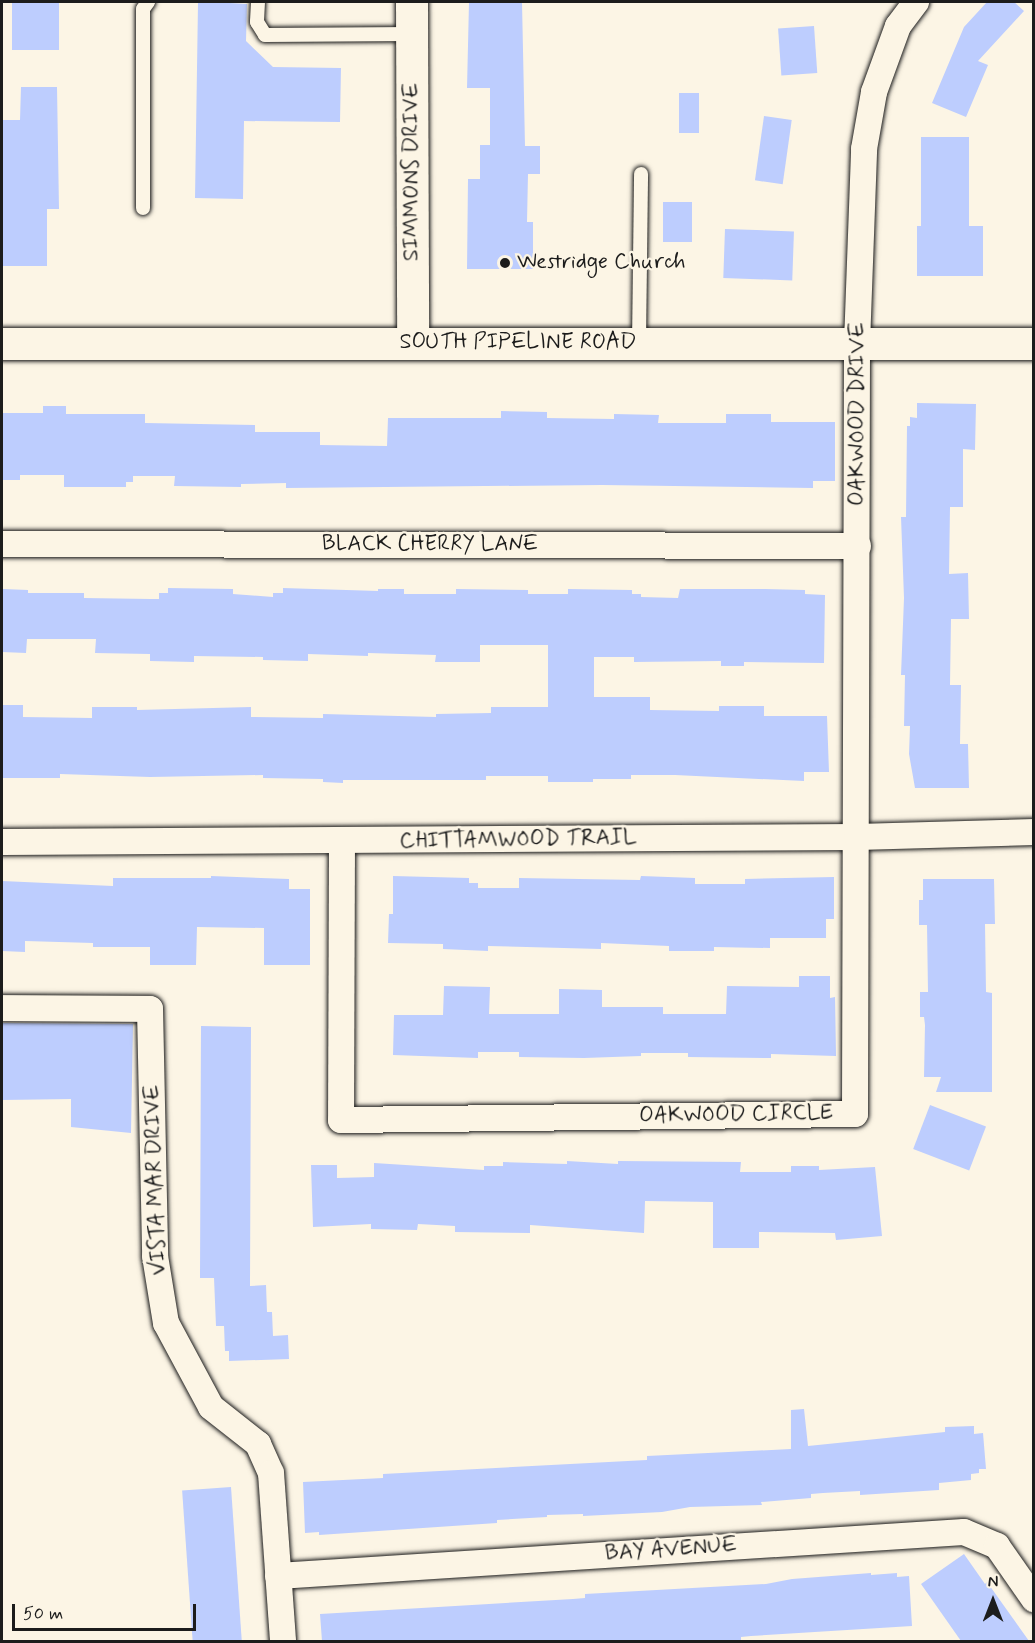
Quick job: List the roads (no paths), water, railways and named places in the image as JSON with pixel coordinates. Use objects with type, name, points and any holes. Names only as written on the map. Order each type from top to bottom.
[{"type":"street","name":"SIMMONS DRIVE","points":[[412,2],[413,343]]},
{"type":"street","name":"OAKWOOD DRIVE","points":[[857,837],[857,344],[864,149],[874,92],[898,26],[916,2]]},
{"type":"street","name":"SOUTH PIPELINE ROAD","points":[[2,344],[1034,344]]},
{"type":"street","name":"BLACK CHERRY LANE","points":[[2,544],[858,546]]},
{"type":"street","name":"CHITTAMWOOD TRAIL","points":[[2,842],[857,837],[1034,832]]},
{"type":"street","name":"OAKWOOD CIRCLE","points":[[342,841],[341,1120],[855,1114],[857,837]]},
{"type":"street","name":"VISTA MAR DRIVE","points":[[2,1008],[150,1009],[155,1256],[166,1323],[211,1407],[258,1444],[271,1473],[283,1641]]},
{"type":"street","name":"BAY AVENUE","points":[[278,1576],[964,1532],[997,1546],[1034,1599]]},
{"type":"lane","points":[[143,208],[143,9],[148,2]]},
{"type":"lane","points":[[258,2],[257,22],[265,35],[412,33]]},
{"type":"lane","points":[[639,343],[640,174]]},
{"type":"place","name":"Westridge Church","points":[[505,263]]}]
